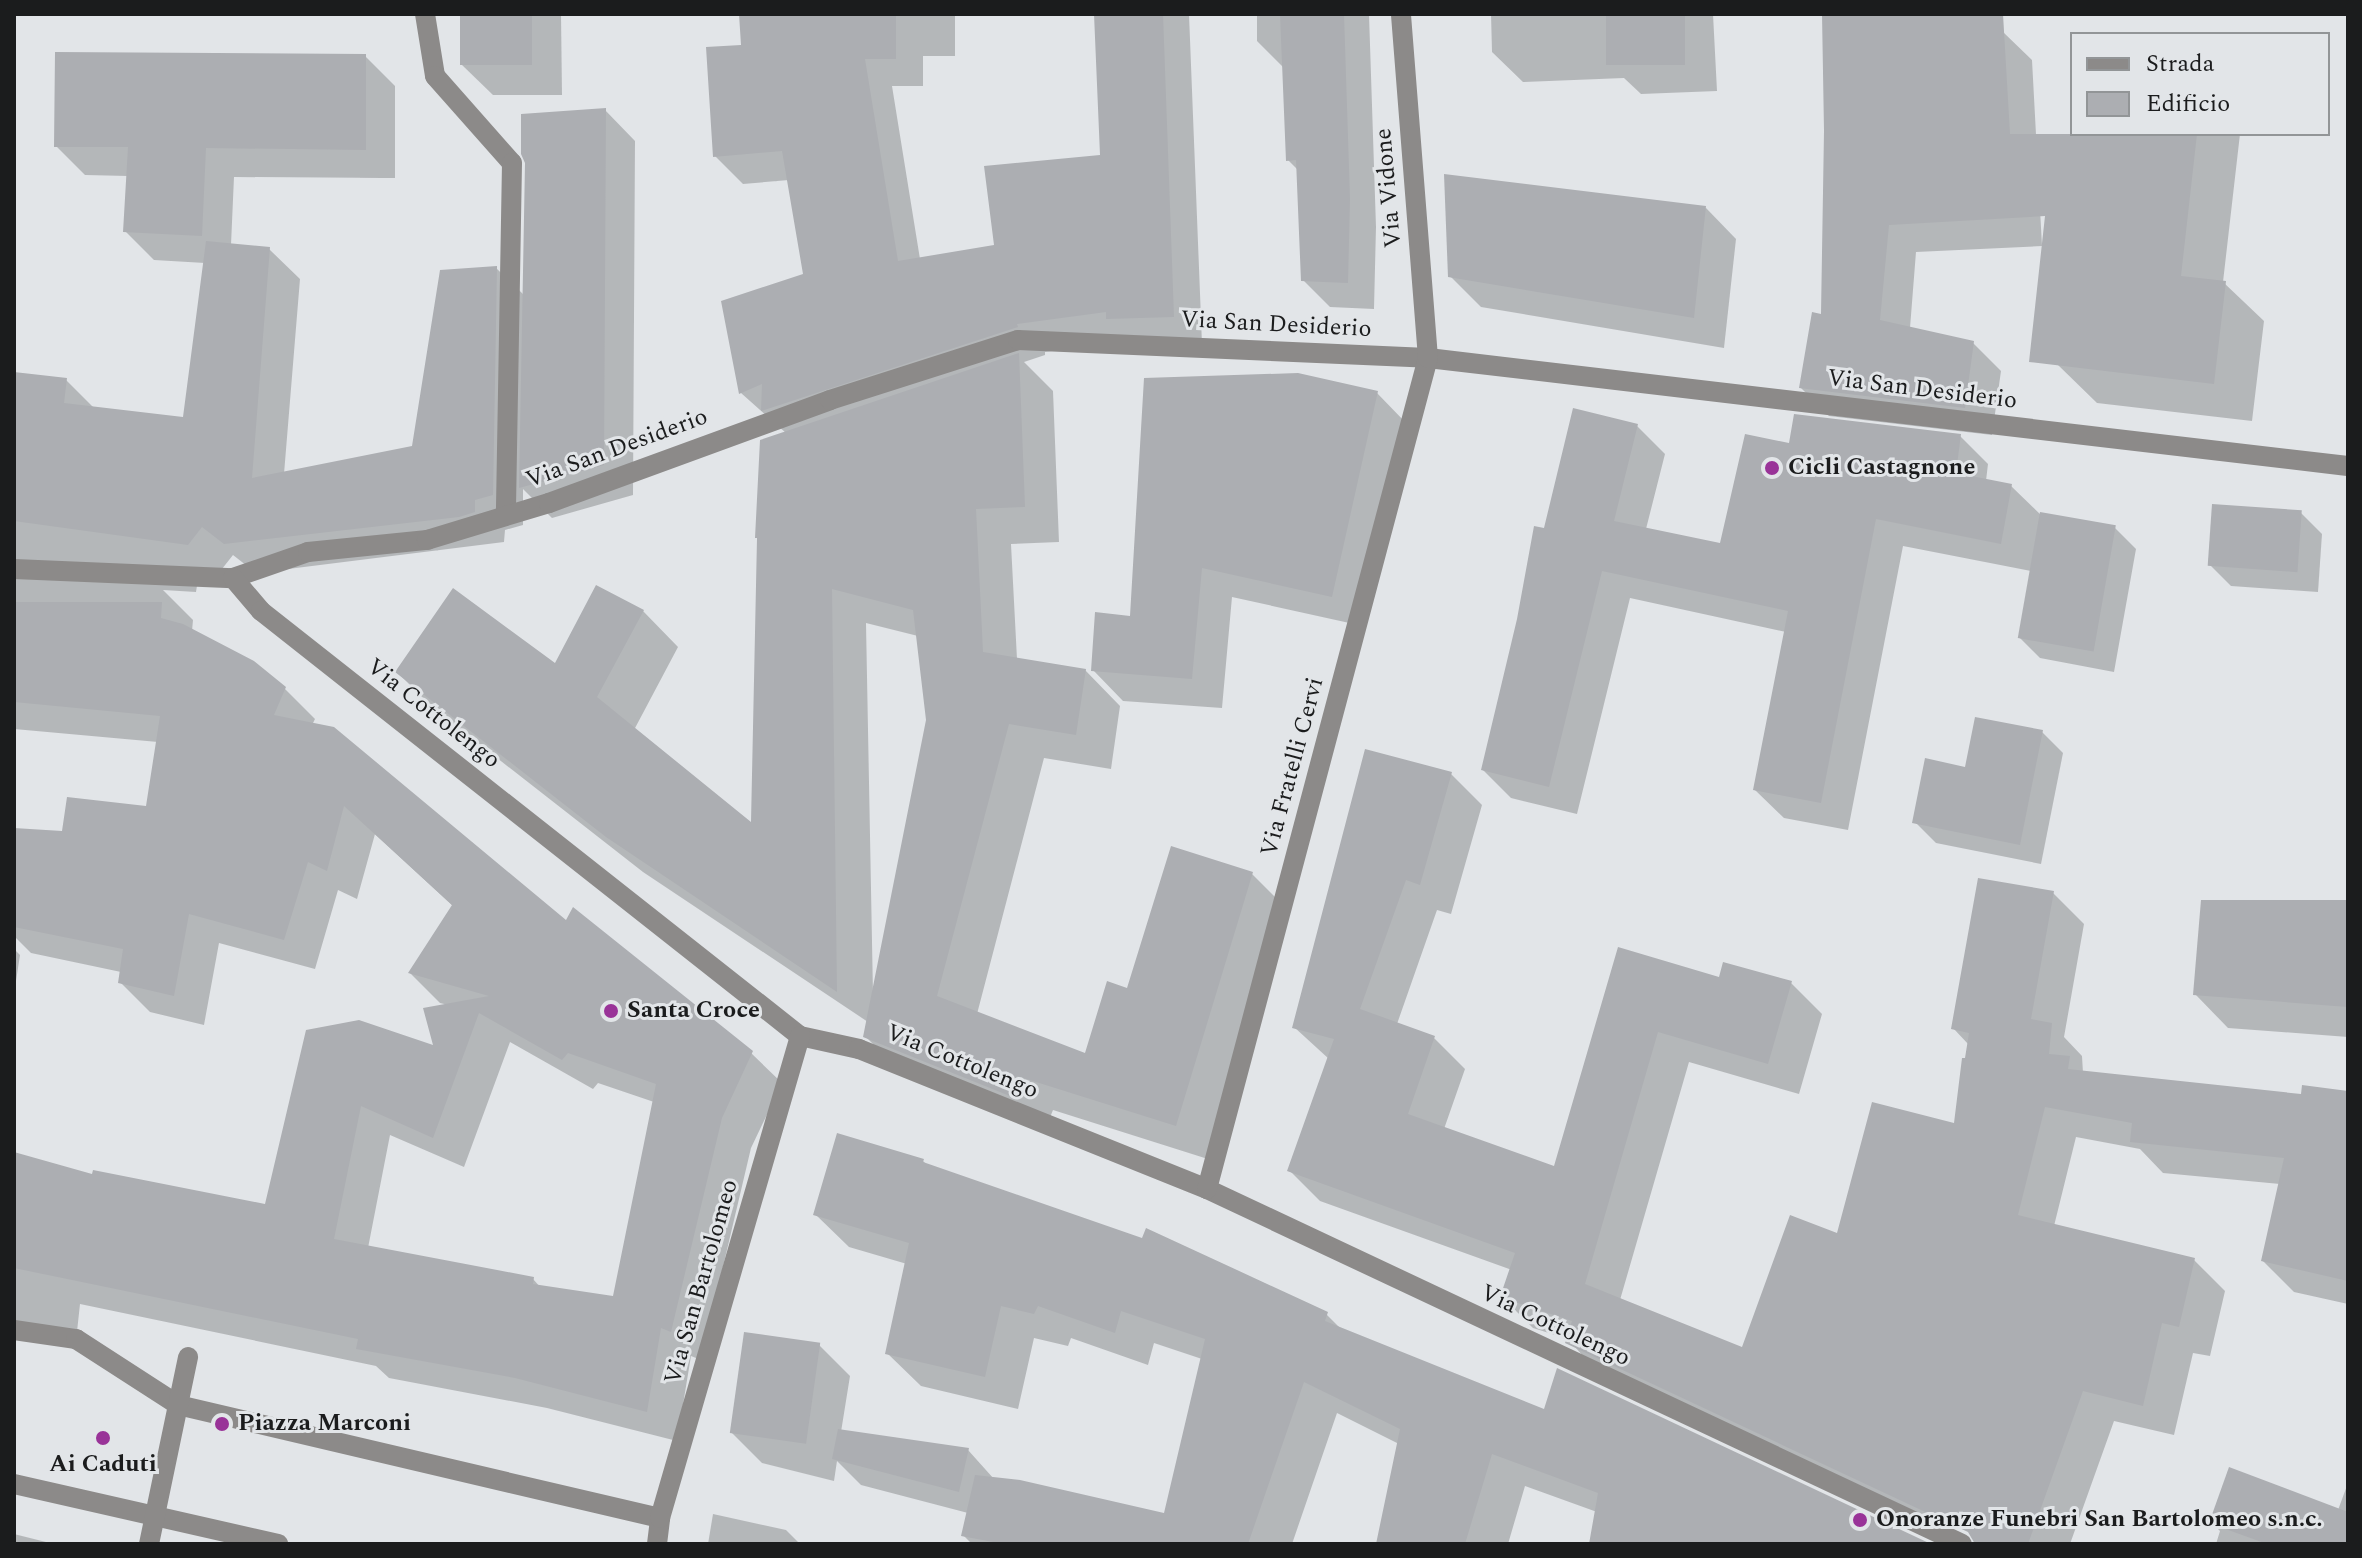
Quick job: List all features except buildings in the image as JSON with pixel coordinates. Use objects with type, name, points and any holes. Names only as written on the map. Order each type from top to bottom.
[{"type":"street","points":[[425,14],[435,76],[512,163],[506,514]]},
{"type":"street","name":"Via Vidone","points":[[1401,14],[1428,358]]},
{"type":"street","name":"Via San Desiderio","points":[[233,578],[308,552],[427,540],[549,503],[830,400],[1018,340],[1428,358],[2348,466]]},
{"type":"street","name":"Via Fratelli Cervi","points":[[1207,1189],[1428,358]]},
{"type":"street","points":[[14,569],[233,578]]},
{"type":"street","name":"Via Cottolengo","points":[[233,578],[261,611],[800,1036],[859,1049],[1207,1189],[1962,1544]]},
{"type":"street","name":"Via San Bartolomeo","points":[[657,1544],[660,1518],[800,1036]]},
{"type":"street","points":[[14,1330],[76,1339],[178,1405],[660,1518]]},
{"type":"street","points":[[149,1544],[188,1357]]},
{"type":"street","points":[[14,1484],[278,1544]]},
{"type":"place","name":"Cicli Castagnone","points":[[1772,468]]},
{"type":"place","name":"Santa Croce","points":[[611,1011]]},
{"type":"place","name":"Piazza Marconi","points":[[222,1424]]},
{"type":"place","name":"Ai Caduti","points":[[103,1438]]},
{"type":"place","name":"Onoranze Funebri San Bartolomeo s.n.c.","points":[[1860,1520]]}]
